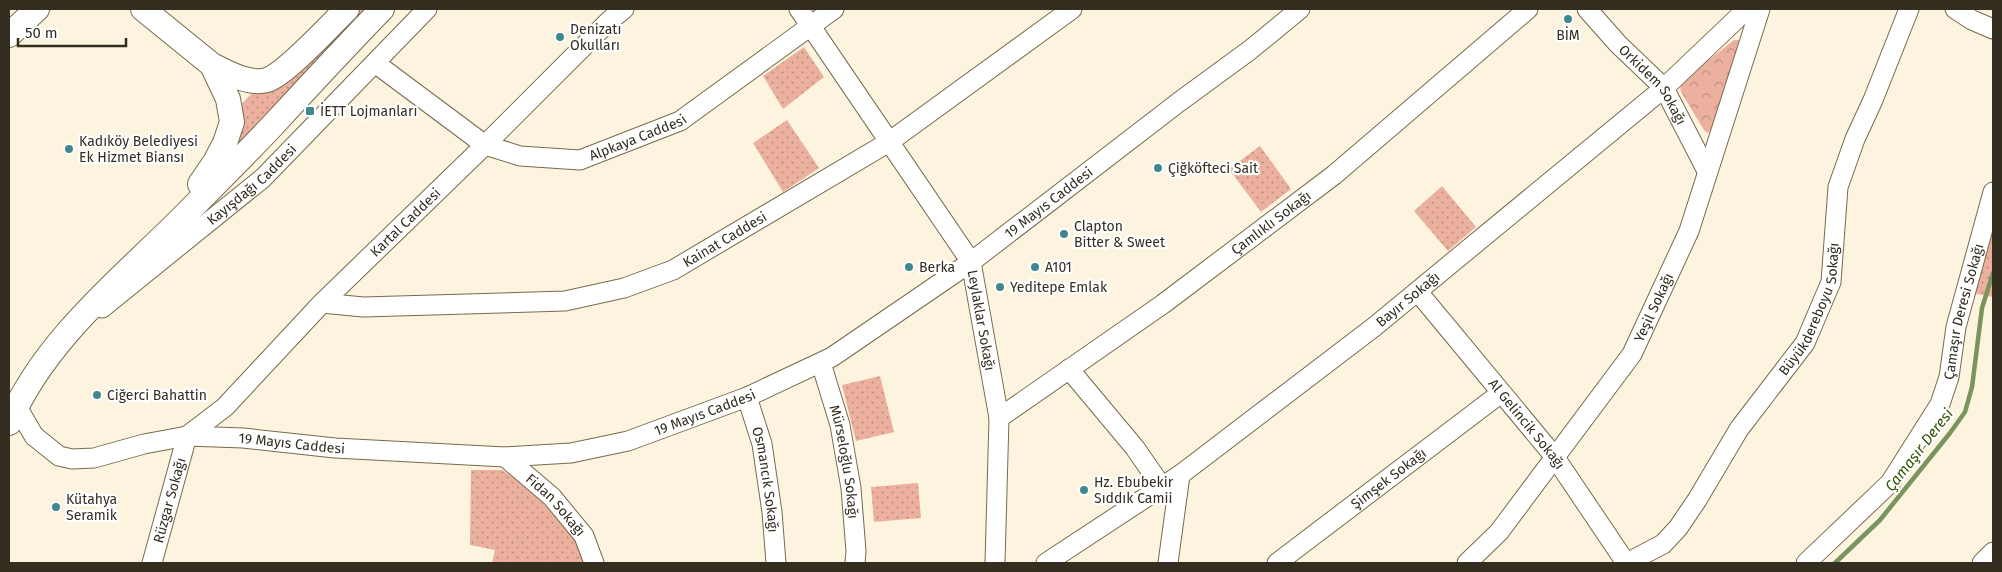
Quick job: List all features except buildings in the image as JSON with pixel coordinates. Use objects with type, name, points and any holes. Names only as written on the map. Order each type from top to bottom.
[{"type":"main road","points":[[9,20],[14,9]]},
{"type":"main road","points":[[9,35],[37,9]]},
{"type":"main road","points":[[143,9],[212,65],[245,79],[266,80],[280,74],[347,9]]},
{"type":"main road","name":"Kayışdağı Caddesi","points":[[11,413],[37,371],[60,342],[103,295],[272,126],[382,9]]},
{"type":"main road","points":[[161,239],[215,162],[232,122],[228,99],[212,65]]},
{"type":"street","name":"Kayışdağı Caddesi","points":[[60,342],[263,178],[427,9]]},
{"type":"street","name":"Kartal Caddesi","points":[[187,436],[225,407],[322,303],[485,145],[609,21],[624,9]]},
{"type":"street","name":"Leylaklar Sokağı","points":[[799,9],[972,262],[999,418],[995,563]]},
{"type":"street","name":"Alpkaya Caddesi","points":[[375,63],[485,145],[520,156],[580,160],[680,121],[834,9]]},
{"type":"street","name":"Kainat Caddesi","points":[[322,303],[363,307],[565,301],[624,288],[673,270],[889,142],[1072,9]]},
{"type":"street","name":"19 Mayıs Caddesi","points":[[11,413],[58,456],[72,459],[94,458],[144,444],[187,436],[243,438],[335,448],[505,457],[571,453],[628,441],[747,397],[821,363],[972,262],[1250,50],[1300,9]]},
{"type":"street","name":"Çamlıklı Sokağı","points":[[999,418],[1163,304],[1334,175],[1528,9]]},
{"type":"street","name":"Orkidem Sokağı","points":[[1587,9],[1618,44],[1664,88],[1707,171]]},
{"type":"street","name":"Bayır Sokağı","points":[[1046,563],[1180,475],[1374,327],[1664,88],[1747,9]]},
{"type":"street","name":"Yeşil Sokağı","points":[[1467,563],[1499,532],[1632,354],[1690,231],[1707,171],[1760,9]]},
{"type":"street","name":"Büyükdereboyu Sokağı","points":[[1626,563],[1663,544],[1678,528],[1739,429],[1805,343],[1831,282],[1838,187],[1855,139],[1910,9]]},
{"type":"street","points":[[1956,9],[1972,20],[1993,29]]},
{"type":"street","name":"Çamaşır Deresi Sokağı","points":[[1806,563],[1890,483],[1940,404],[1949,377],[1956,327],[1993,192]]},
{"type":"street","name":"Al Gelincik Sokağı","points":[[1418,292],[1554,456],[1626,563]]},
{"type":"street","name":"Mürseloğlu Sokağı","points":[[821,363],[840,425],[852,488],[855,563]]},
{"type":"street","points":[[1069,369],[1135,448],[1162,487]]},
{"type":"street","name":"Şimşek Sokağı","points":[[1277,563],[1501,393]]},
{"type":"street","name":"Osmancık Sokağı","points":[[747,397],[762,444],[772,512],[776,563]]},
{"type":"street","name":"Rüzgar Sokağı","points":[[152,563],[187,436]]},
{"type":"street","name":"Fidan Sokağı","points":[[505,457],[552,497],[584,536],[594,563]]},
{"type":"street","points":[[1168,563],[1180,475]]},
{"type":"street","points":[[1982,563],[1993,552]]},
{"type":"green space","points":[[360,9],[368,9],[292,86],[240,144],[238,108],[257,88],[290,78]]},
{"type":"green space","points":[[1734,40],[1740,40],[1741,47],[1711,131],[1707,133],[1681,92],[1680,86],[1683,80]]},
{"type":"green space","points":[[804,47],[824,77],[783,109],[763,76]]},
{"type":"green space","points":[[787,120],[819,168],[783,192],[753,143]]},
{"type":"green space","points":[[1260,146],[1291,189],[1261,212],[1229,169]]},
{"type":"green space","points":[[1442,186],[1476,227],[1448,251],[1414,211]]},
{"type":"green space","points":[[1993,222],[1993,297],[1972,293]]},
{"type":"green space","points":[[880,376],[894,432],[856,441],[842,385]]},
{"type":"green space","points":[[471,470],[502,470],[527,486],[579,542],[583,563],[492,563],[495,550],[470,545]]},
{"type":"green space","points":[[918,483],[921,518],[874,522],[871,487]]},
{"type":"waterway","name":"Çamaşır Deresi","points":[[1835,563],[1880,520],[1965,412],[1972,387],[1982,308],[1993,273]]},
{"type":"place","name":"BİM","points":[[1568,19]]},
{"type":"place","name":"Denizatı Okulları","points":[[560,37]]},
{"type":"place","name":"İETT Lojmanları","points":[[310,111]]},
{"type":"place","name":"Kadıköy Belediyesi Ek Hizmet Biansı","points":[[69,149]]},
{"type":"place","name":"Çiğköfteci Sait","points":[[1158,168]]},
{"type":"place","name":"Clapton Bitter & Sweet","points":[[1064,234]]},
{"type":"place","name":"Berka","points":[[909,267]]},
{"type":"place","name":"A101","points":[[1035,267]]},
{"type":"place","name":"Yeditepe Emlak","points":[[1000,287]]},
{"type":"place","name":"Ciğerci Bahattin","points":[[97,395]]},
{"type":"place","name":"Hz. Ebubekir Sıddık Camii","points":[[1084,490]]},
{"type":"place","name":"Kütahya Seramik","points":[[56,507]]}]
